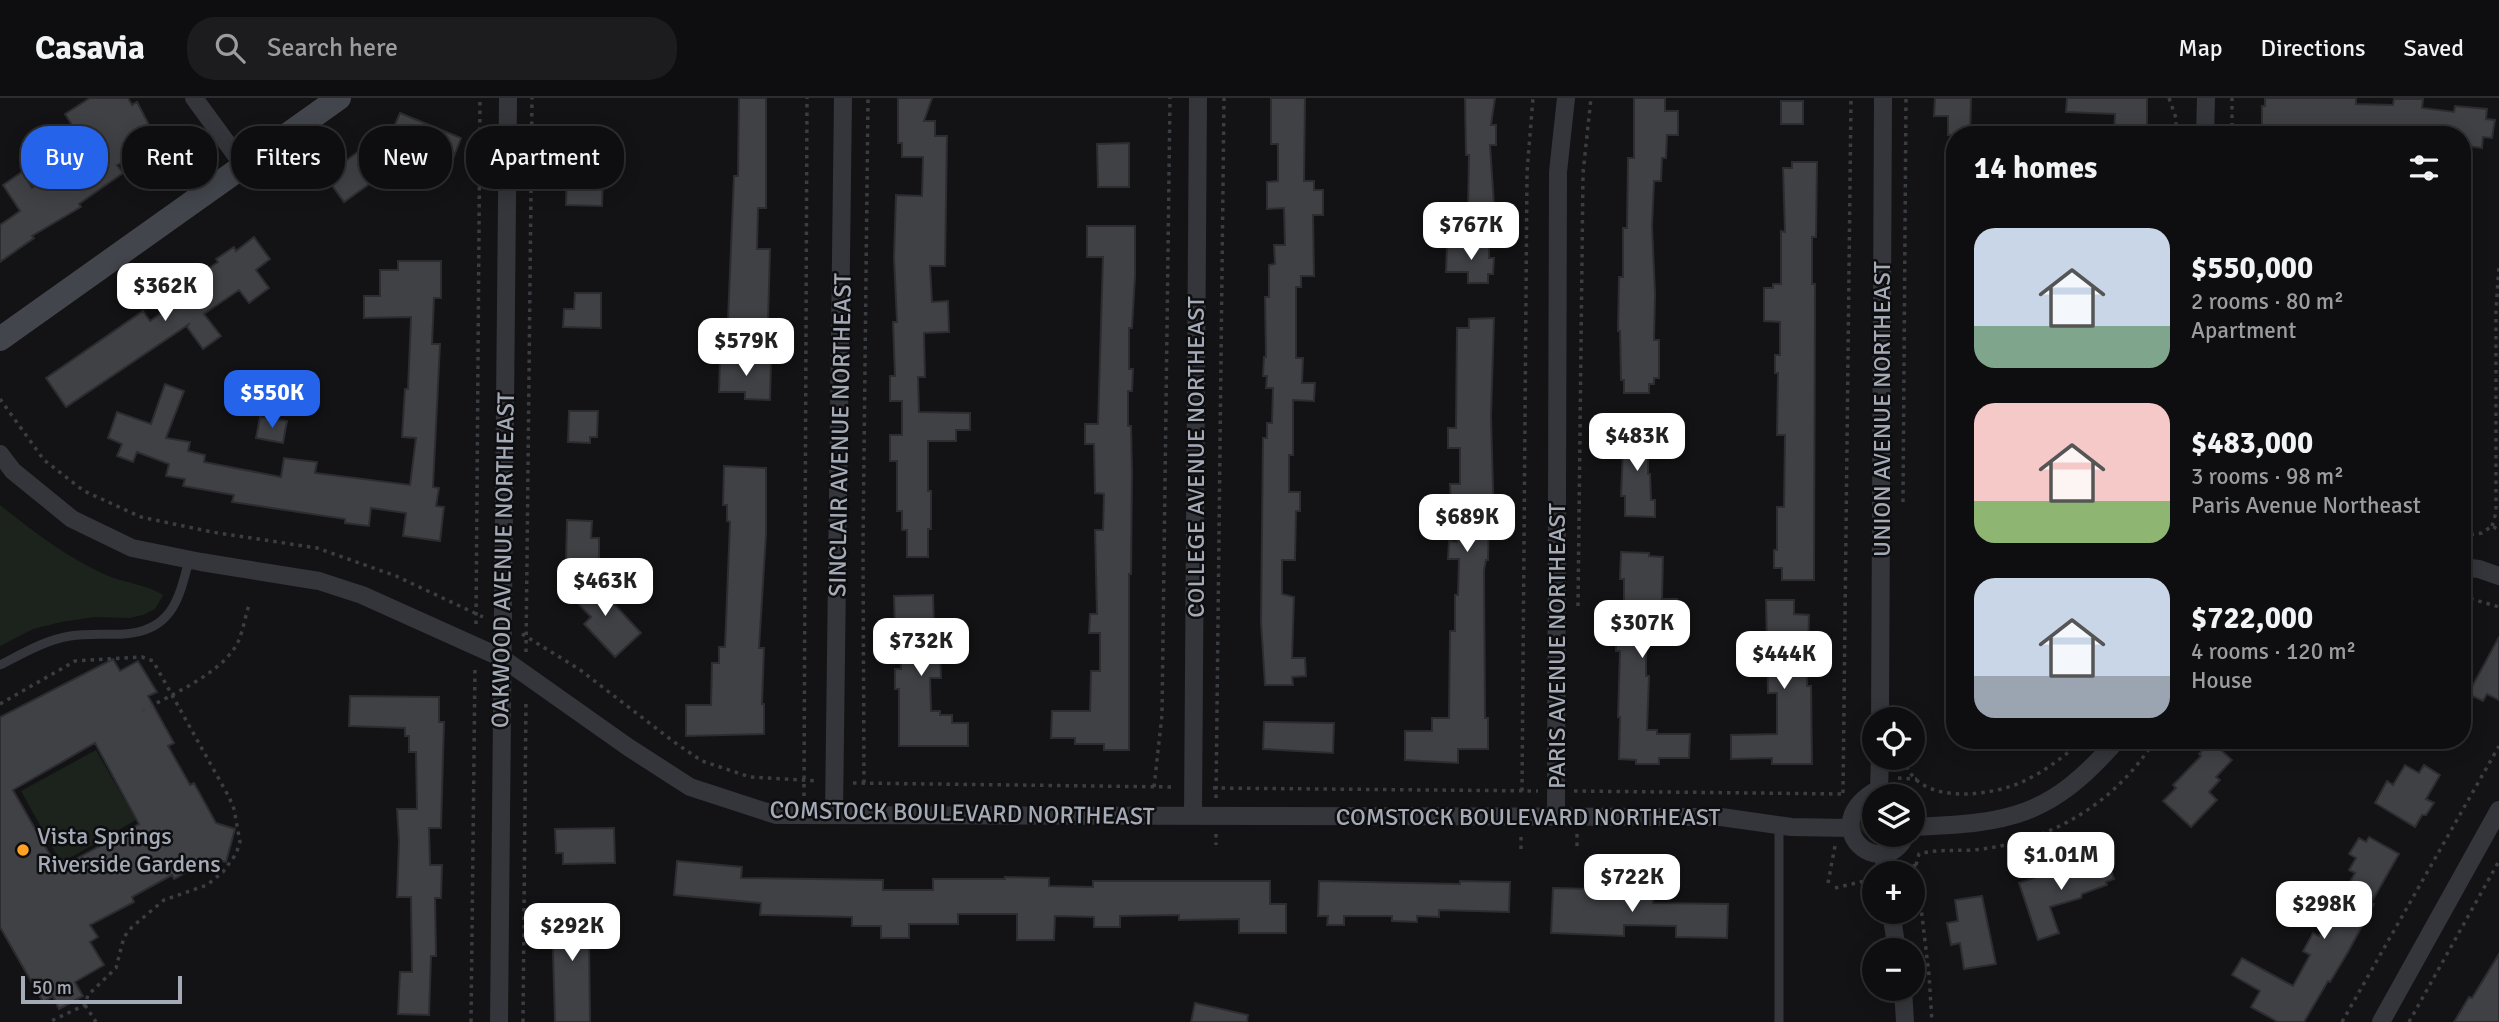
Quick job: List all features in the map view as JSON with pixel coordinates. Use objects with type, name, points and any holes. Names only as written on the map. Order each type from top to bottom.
[{"type":"street","points":[[194,98],[231,149]]},
{"type":"street","points":[[299,126],[339,98]]},
{"type":"street","name":"OAKWOOD AVENUE NORTHEAST","points":[[499,1022],[508,98]]},
{"type":"street","name":"SINCLAIR AVENUE NORTHEAST","points":[[834,814],[843,98]]},
{"type":"street","name":"COLLEGE AVENUE NORTHEAST","points":[[1193,816],[1198,98]]},
{"type":"street","name":"PARIS AVENUE NORTHEAST","points":[[1556,817],[1558,172],[1566,98]]},
{"type":"street","name":"UNION AVENUE NORTHEAST","points":[[1880,707],[1883,98]]},
{"type":"street","points":[[2205,126],[2206,98]]},
{"type":"street","points":[[0,339],[231,174]]},
{"type":"street","name":"COMSTOCK BOULEVARD NORTHEAST","points":[[0,454],[13,471],[72,519],[132,548],[319,581],[362,595],[502,657],[628,747],[690,787],[776,815],[1721,817],[1844,828]]},
{"type":"street","points":[[2471,568],[2499,576]]},
{"type":"street","points":[[1925,826],[1997,821],[2035,809],[2067,790],[2109,749]]},
{"type":"street","points":[[1862,802],[1844,828],[1865,850],[1883,854],[1896,847]]},
{"type":"street","points":[[2381,1022],[2499,810]]},
{"type":"street","points":[[1883,854],[1884,861]]},
{"type":"street","points":[[1904,1001],[1905,1022]]},
{"type":"lane","points":[[0,665],[55,639],[138,632],[160,622],[178,600],[189,560]]},
{"type":"lane","points":[[1779,824],[1779,1022]]},
{"type":"path","points":[[471,1022],[481,98]]},
{"type":"path","points":[[523,1022],[532,98]]},
{"type":"path","points":[[803,815],[807,98]]},
{"type":"path","points":[[864,783],[867,98]]},
{"type":"path","points":[[1154,787],[1161,715],[1170,98]]},
{"type":"path","points":[[1216,845],[1224,98]]},
{"type":"path","points":[[1522,791],[1527,172],[1533,98]]},
{"type":"path","points":[[1578,610],[1583,173],[1591,98]]},
{"type":"path","points":[[1828,883],[1844,828],[1852,98]]},
{"type":"path","points":[[1903,512],[1906,98]]},
{"type":"path","points":[[2169,98],[2176,126]]},
{"type":"path","points":[[2232,98],[2232,126]]},
{"type":"path","points":[[2471,535],[2482,533],[2492,526],[2497,513],[2496,311],[2499,265]]},
{"type":"path","points":[[0,399],[44,460],[84,491],[141,517],[212,532],[317,548],[396,576],[502,628],[526,635],[579,669],[702,761],[750,777],[864,783],[1193,788],[1843,794],[1862,791]]},
{"type":"path","points":[[2492,526],[2499,530]]},
{"type":"path","points":[[2471,599],[2499,607]]},
{"type":"path","points":[[142,711],[204,676],[233,650],[239,641],[249,605]]},
{"type":"path","points":[[0,704],[75,661],[108,657],[147,658],[153,662],[234,809],[239,848],[223,872],[191,893],[164,900],[132,927],[124,937],[116,968],[88,995],[85,1005],[49,1022]]},
{"type":"path","points":[[2342,1022],[2499,746]]},
{"type":"path","points":[[1909,770],[1924,786],[1949,795],[1985,791],[2024,782],[2073,749]]},
{"type":"path","points":[[1898,784],[1917,779]]},
{"type":"path","points":[[1577,791],[1577,849]]},
{"type":"path","points":[[1521,849],[1522,817]]},
{"type":"path","points":[[2409,1022],[2499,861]]},
{"type":"path","points":[[1835,888],[1862,881]]},
{"type":"path","points":[[1923,924],[1931,1022]]},
{"type":"path","points":[[85,1005],[96,1022]]},
{"type":"shaded area","points":[[0,505],[77,560],[106,575],[163,595],[155,609],[130,618],[95,617],[61,622],[33,629],[0,646]]},
{"type":"shaded area","points":[[96,750],[136,820],[61,863],[21,791]]},
{"type":"building","points":[[90,98],[128,98],[132,105],[137,102],[150,126],[122,126],[122,162],[117,165],[122,174],[108,184],[108,126],[73,126],[65,114]]},
{"type":"building","points":[[739,98],[766,98],[766,208],[758,208],[757,249],[770,249],[768,321],[728,320],[734,176],[738,176]]},
{"type":"building","points":[[898,98],[932,98],[924,121],[935,121],[935,136],[947,136],[945,266],[930,266],[932,302],[948,301],[949,332],[924,333],[925,377],[918,377],[919,412],[970,413],[970,430],[956,430],[956,441],[928,441],[931,529],[928,529],[928,557],[907,557],[907,530],[902,530],[902,511],[897,511],[897,461],[890,461],[890,435],[902,435],[902,401],[890,401],[890,376],[895,376],[893,322],[897,322],[894,257],[896,195],[922,196],[923,157],[902,157],[902,143],[898,143]]},
{"type":"building","points":[[1271,98],[1305,98],[1304,181],[1314,181],[1314,190],[1323,190],[1323,215],[1313,215],[1314,276],[1301,276],[1301,287],[1296,287],[1296,358],[1303,358],[1302,383],[1315,383],[1314,401],[1293,400],[1293,455],[1289,455],[1289,492],[1300,492],[1300,511],[1296,511],[1295,560],[1282,560],[1282,594],[1294,597],[1292,658],[1305,658],[1306,676],[1292,677],[1293,685],[1265,685],[1261,622],[1263,438],[1267,438],[1267,423],[1272,423],[1273,388],[1266,388],[1267,376],[1263,376],[1266,357],[1265,297],[1269,297],[1269,265],[1275,264],[1274,245],[1285,245],[1284,208],[1267,209],[1267,182],[1278,181],[1278,144],[1271,144]]},
{"type":"building","points":[[1465,98],[1495,98],[1491,125],[1496,125],[1496,145],[1490,145],[1494,205],[1488,205],[1488,213],[1468,212],[1469,155],[1466,155]]},
{"type":"building","points":[[1634,98],[1665,98],[1665,111],[1678,111],[1678,135],[1667,135],[1661,181],[1654,181],[1654,340],[1659,340],[1659,378],[1654,378],[1654,384],[1649,384],[1649,393],[1624,393],[1618,331],[1619,277],[1623,277],[1623,228],[1627,228],[1628,158],[1634,158]]},
{"type":"building","points":[[1935,98],[1971,98],[1970,126],[1948,126],[1948,116],[1934,116]]},
{"type":"building","points":[[2067,98],[2147,98],[2147,126],[2114,126],[2115,114],[2066,112]]},
{"type":"building","points":[[2265,98],[2356,98],[2356,104],[2393,105],[2394,99],[2423,99],[2422,108],[2454,112],[2455,106],[2487,109],[2486,119],[2495,120],[2492,138],[2483,137],[2482,148],[2471,146],[2471,126],[2262,126],[2262,106],[2265,106]]},
{"type":"building","points":[[1781,101],[1803,101],[1803,124],[1781,124]]},
{"type":"building","points":[[400,113],[432,126],[394,126]]},
{"type":"building","points":[[452,134],[461,138],[452,161]]},
{"type":"building","points":[[1129,143],[1129,187],[1098,187],[1097,144]]},
{"type":"building","points":[[359,151],[359,189],[362,189],[344,202],[334,189],[345,189],[345,161]]},
{"type":"building","points":[[1792,162],[1817,162],[1816,237],[1812,237],[1812,284],[1815,284],[1814,580],[1782,580],[1782,568],[1774,568],[1774,550],[1777,550],[1777,507],[1784,507],[1785,435],[1777,435],[1778,373],[1775,373],[1775,355],[1780,355],[1780,322],[1764,321],[1764,288],[1781,284],[1781,231],[1785,232],[1783,168],[1792,168]]},
{"type":"building","points":[[21,173],[21,189],[100,189],[79,204],[81,207],[32,236],[34,238],[0,262],[0,225],[20,211],[3,185]]},
{"type":"building","points":[[567,189],[603,189],[602,206],[566,205]]},
{"type":"building","points":[[1087,226],[1135,226],[1132,328],[1129,328],[1129,369],[1133,369],[1132,391],[1128,391],[1132,472],[1129,750],[1104,750],[1104,744],[1075,744],[1075,738],[1051,738],[1052,711],[1090,711],[1091,671],[1100,671],[1100,633],[1089,633],[1090,614],[1097,614],[1095,530],[1103,530],[1104,494],[1095,493],[1094,444],[1085,444],[1085,424],[1098,424],[1103,257],[1087,257]]},
{"type":"building","points":[[254,237],[270,259],[256,270],[269,288],[249,303],[239,290],[204,314],[221,336],[203,349],[188,325],[66,407],[46,378],[143,311],[150,321],[187,295],[181,287],[218,262],[216,259],[234,247],[236,251]]},
{"type":"building","points":[[1447,246],[1489,246],[1489,258],[1494,258],[1493,274],[1488,274],[1488,283],[1468,283],[1468,272],[1446,272]]},
{"type":"building","points":[[398,261],[441,261],[441,298],[434,298],[432,344],[440,344],[433,487],[439,488],[436,506],[444,507],[440,541],[403,536],[406,513],[371,508],[369,526],[345,523],[345,519],[232,502],[234,495],[183,486],[185,479],[166,476],[169,464],[137,452],[133,462],[117,456],[122,444],[108,438],[117,412],[151,424],[165,384],[184,391],[166,438],[190,442],[188,451],[205,455],[204,462],[281,477],[284,458],[317,462],[315,473],[410,485],[416,438],[402,437],[405,389],[408,389],[411,317],[364,318],[364,296],[380,296],[380,270],[398,270]]},
{"type":"building","points":[[575,293],[601,293],[601,328],[563,327],[564,309],[574,309]]},
{"type":"building","points":[[1494,318],[1491,417],[1494,523],[1489,523],[1488,560],[1484,570],[1485,718],[1488,718],[1488,749],[1458,749],[1458,763],[1405,760],[1405,731],[1432,731],[1432,718],[1449,718],[1450,631],[1455,631],[1459,559],[1448,559],[1449,541],[1457,542],[1459,507],[1451,507],[1450,484],[1460,484],[1460,448],[1448,448],[1448,428],[1456,428],[1457,328],[1469,328],[1469,319]]},
{"type":"building","points":[[720,359],[771,360],[770,400],[745,399],[745,392],[719,392]]},
{"type":"building","points":[[569,411],[598,411],[597,437],[590,437],[590,443],[568,442]]},
{"type":"building","points":[[260,417],[287,421],[283,443],[256,438]]},
{"type":"building","points":[[1624,426],[1648,426],[1648,474],[1651,500],[1655,500],[1655,517],[1625,516],[1625,496],[1621,496]]},
{"type":"building","points":[[724,466],[766,468],[766,534],[759,648],[764,648],[764,734],[686,736],[686,705],[711,705],[712,663],[719,663],[719,647],[725,647],[730,522],[727,521],[727,505],[723,505]]},
{"type":"building","points":[[567,520],[592,521],[591,538],[599,538],[599,564],[566,563]]},
{"type":"building","points":[[1621,552],[1649,553],[1649,556],[1663,557],[1662,599],[1677,599],[1677,624],[1658,624],[1658,628],[1646,628],[1646,676],[1649,676],[1647,730],[1657,730],[1657,734],[1690,734],[1689,758],[1659,758],[1659,764],[1636,764],[1636,760],[1619,759],[1620,651],[1616,651],[1616,613],[1624,613],[1624,579],[1620,579]]},
{"type":"building","points":[[588,576],[641,633],[615,657],[584,624],[591,617],[569,594]]},
{"type":"building","points":[[933,595],[935,657],[940,657],[941,678],[930,678],[931,711],[940,711],[940,715],[952,715],[952,723],[968,723],[968,746],[899,746],[899,689],[895,689],[895,669],[901,669],[901,629],[895,629],[894,596]]},
{"type":"building","points":[[1766,600],[1794,600],[1794,614],[1809,615],[1807,686],[1811,686],[1812,764],[1772,764],[1772,758],[1731,759],[1731,735],[1777,734],[1777,693],[1768,693]]},
{"type":"building","points":[[2499,637],[2499,700],[2487,694],[2483,701],[2471,695],[2471,688]]},
{"type":"building","points":[[113,659],[120,671],[138,661],[157,692],[148,696],[174,743],[168,746],[190,785],[194,783],[216,823],[235,829],[226,862],[211,858],[174,879],[172,875],[132,897],[134,902],[90,925],[98,937],[90,942],[104,965],[75,982],[83,996],[59,1009],[53,996],[43,1002],[0,927],[0,717]],"holes":[[[95,743],[139,824],[58,869],[13,790]]]},
{"type":"building","points":[[350,696],[439,697],[439,722],[444,722],[441,828],[429,828],[430,865],[442,865],[441,898],[435,898],[436,956],[431,956],[429,1015],[398,1014],[400,972],[412,972],[411,897],[397,897],[397,809],[417,809],[416,752],[409,752],[409,736],[405,736],[405,728],[349,726]]},
{"type":"building","points":[[1264,722],[1334,723],[1333,753],[1263,749]]},
{"type":"building","points":[[2204,749],[2220,749],[2232,760],[2216,777],[2220,780],[2209,792],[2217,800],[2191,827],[2163,801],[2176,788],[2173,785],[2201,756],[2199,754]]},
{"type":"building","points":[[2405,765],[2419,773],[2424,765],[2440,775],[2426,799],[2434,803],[2415,827],[2375,803],[2387,781],[2393,785]]},
{"type":"building","points":[[614,828],[615,863],[563,864],[563,853],[556,853],[555,829]]},
{"type":"building","points":[[2369,837],[2399,854],[2371,903],[2374,904],[2348,952],[2304,1022],[2278,1022],[2251,1007],[2260,991],[2232,975],[2242,958],[2293,986],[2310,955],[2303,951],[2313,933],[2319,936],[2355,873],[2349,870],[2356,858],[2349,854],[2359,838],[2366,842]]},
{"type":"building","points":[[2107,859],[2114,879],[2106,882],[2107,885],[2082,894],[2081,898],[2050,907],[2059,933],[2038,940],[2019,883],[2075,864],[2076,869]]},
{"type":"building","points":[[677,861],[742,867],[741,878],[883,880],[883,890],[933,890],[933,879],[1005,877],[1049,878],[1049,886],[1093,887],[1093,881],[1270,881],[1270,904],[1286,904],[1286,933],[1239,933],[1239,919],[1179,920],[1179,915],[1120,916],[1120,927],[1094,927],[1094,917],[1055,916],[1054,940],[1017,940],[1017,914],[958,914],[958,924],[909,924],[909,938],[881,938],[881,926],[852,926],[852,917],[760,915],[761,903],[674,895]]},
{"type":"building","points":[[1319,881],[1460,884],[1460,881],[1510,882],[1509,912],[1439,910],[1439,917],[1417,916],[1417,922],[1392,921],[1392,916],[1344,916],[1344,925],[1327,925],[1328,916],[1318,916]]},
{"type":"building","points":[[1553,888],[1653,892],[1653,903],[1728,904],[1727,938],[1676,937],[1676,926],[1624,925],[1624,936],[1551,933]]},
{"type":"building","points":[[1982,896],[1996,964],[1964,969],[1960,943],[1951,945],[1947,923],[1958,921],[1955,900]]},
{"type":"building","points":[[556,905],[593,907],[589,936],[590,1022],[555,1022],[553,952]]},
{"type":"building","points":[[2499,954],[2499,1022],[2454,1022],[2469,997],[2472,998]]},
{"type":"building","points":[[1195,1003],[1248,1015],[1247,1022],[1191,1022]]},
{"type":"place","name":"Vista Springs Riverside Gardens","points":[[23,850]]}]
